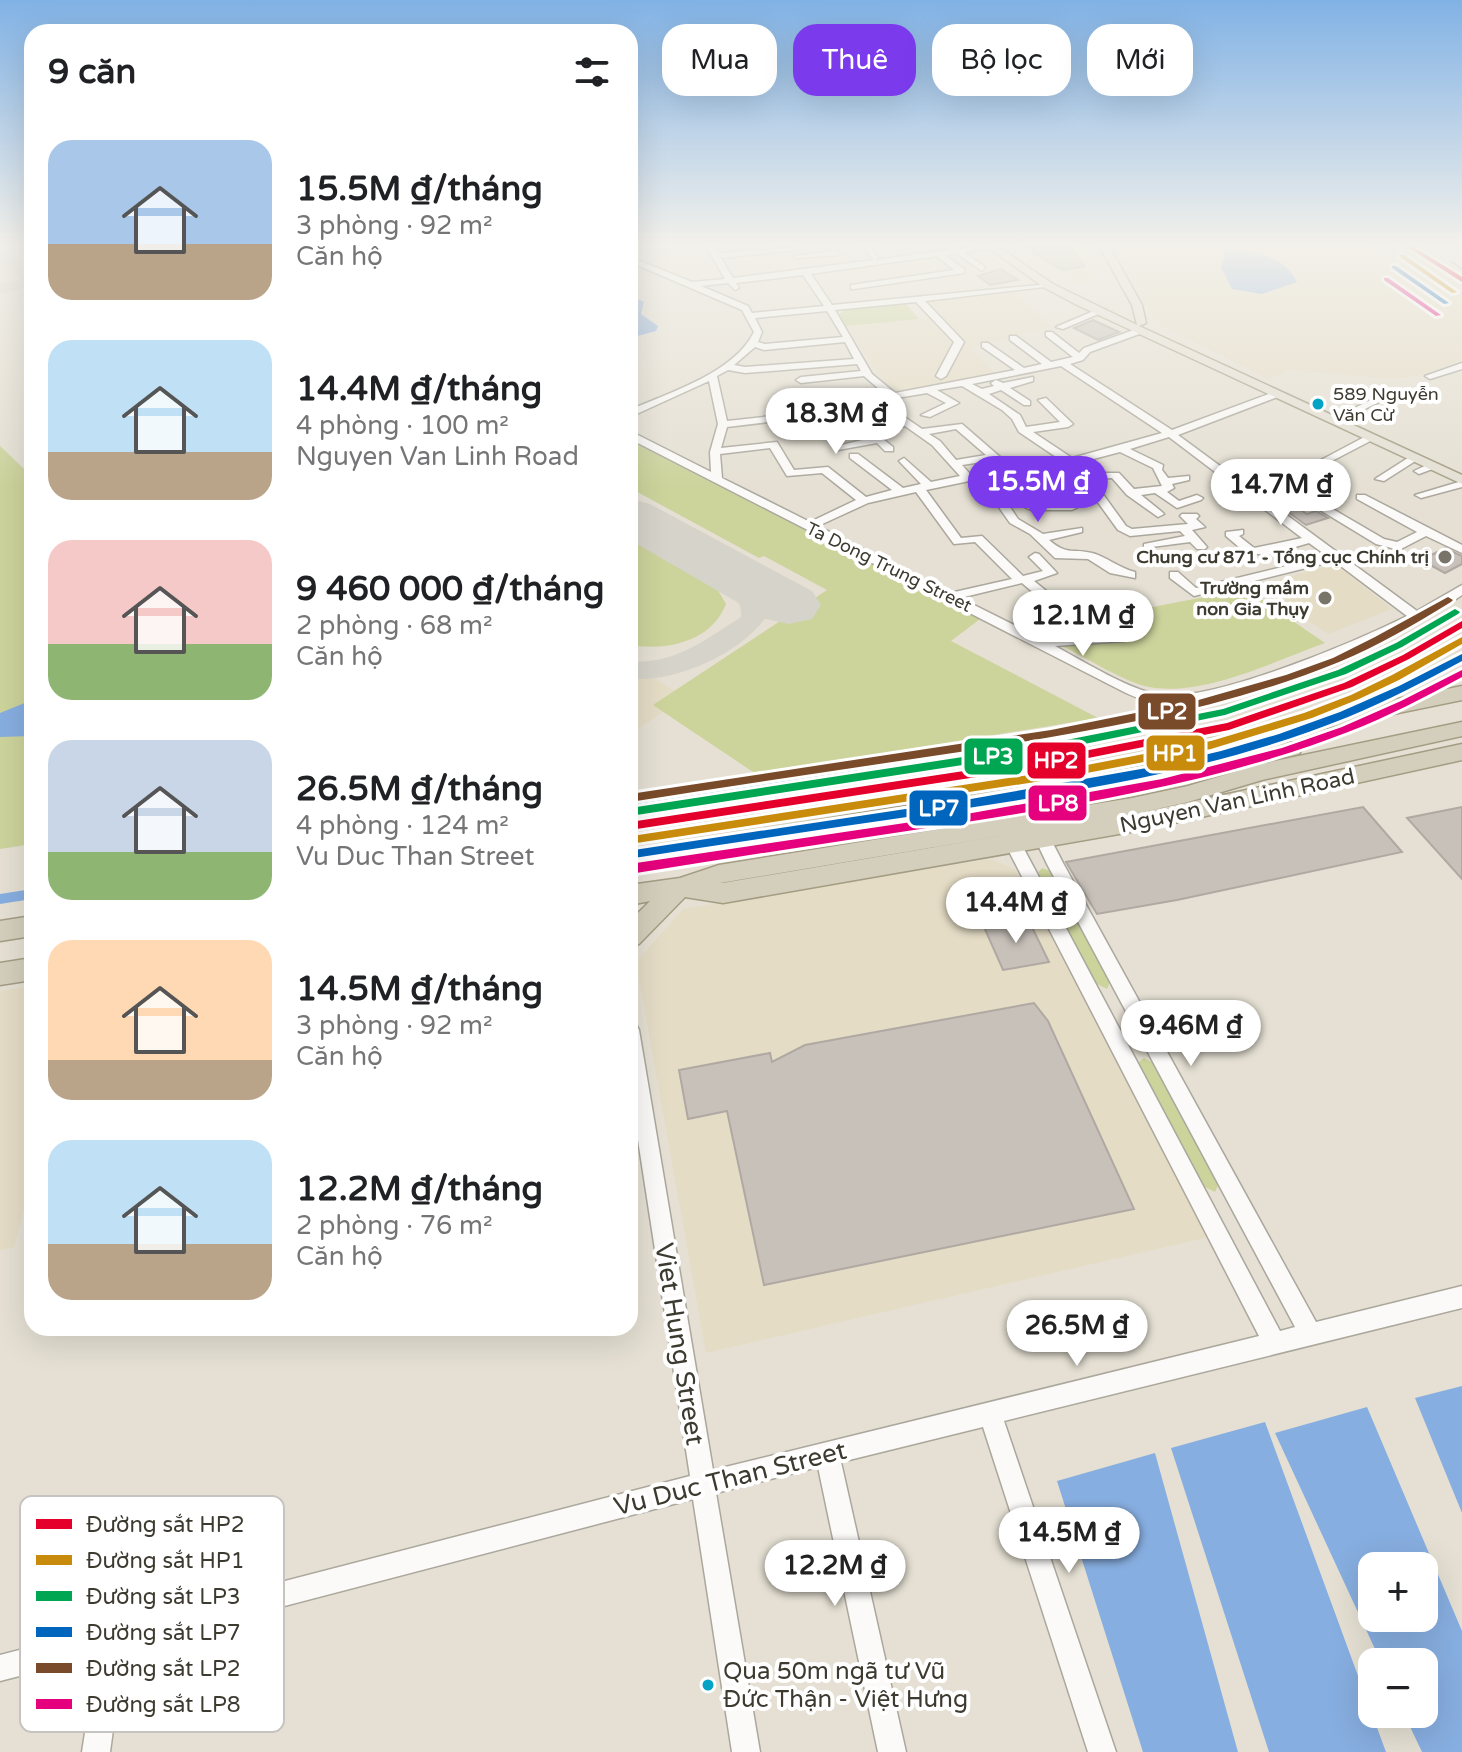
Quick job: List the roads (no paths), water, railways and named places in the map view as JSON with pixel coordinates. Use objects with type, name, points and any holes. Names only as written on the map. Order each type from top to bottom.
[{"type":"highway","name":"Nguyen Van Linh Road","points":[[638,854],[1462,693]]},
{"type":"highway","points":[[1266,763],[1462,712]]},
{"type":"highway","points":[[1266,763],[1462,729]]},
{"type":"highway","name":"Nguyen Van Linh Road","points":[[638,894],[680,887],[723,893],[1009,835],[1281,792],[1462,752]]},
{"type":"highway","name":"Nguyen Van Linh Road","points":[[638,840],[1266,763]]},
{"type":"highway","name":"Nguyen Van Linh Road","points":[[1039,830],[1188,794],[1266,763]]},
{"type":"highway","points":[[1188,794],[1281,792]]},
{"type":"highway","points":[[638,929],[680,887]]},
{"type":"highway","points":[[0,931],[24,927]]},
{"type":"highway","points":[[0,974],[24,970]]},
{"type":"main road","points":[[1134,326],[1415,458],[1425,469],[1462,482]]},
{"type":"main road","points":[[1156,326],[1165,335]]},
{"type":"main road","points":[[1137,327],[1165,335],[1462,473]]},
{"type":"street","points":[[638,410],[727,367],[755,344],[758,332],[755,326]]},
{"type":"street","points":[[840,326],[866,373],[882,391],[894,396]]},
{"type":"street","points":[[941,376],[959,342],[944,326]]},
{"type":"street","points":[[968,479],[936,443],[882,406],[882,403],[894,396],[1080,358],[1087,350],[1137,327]]},
{"type":"street","points":[[1049,334],[1080,358]]},
{"type":"street","points":[[1013,338],[1050,366]]},
{"type":"street","points":[[755,344],[764,347],[848,339]]},
{"type":"street","points":[[985,345],[1023,371]]},
{"type":"street","points":[[727,367],[745,370],[860,361]]},
{"type":"street","points":[[1063,363],[1171,434],[1415,616]]},
{"type":"street","points":[[1430,376],[1462,366]]},
{"type":"street","points":[[801,380],[866,373]]},
{"type":"street","points":[[712,374],[723,424],[715,452],[717,481]]},
{"type":"street","points":[[988,377],[1027,403]]},
{"type":"street","points":[[980,393],[1032,378]]},
{"type":"street","points":[[963,382],[1016,417],[1023,430],[1071,462]]},
{"type":"street","points":[[926,415],[954,403],[929,390]]},
{"type":"street","points":[[808,527],[864,501],[982,475],[1042,469],[1121,449],[1171,434],[1277,394]]},
{"type":"street","points":[[800,397],[811,424],[851,420]]},
{"type":"street","points":[[1341,417],[1382,398]]},
{"type":"street","points":[[1023,430],[1068,424],[1043,400]]},
{"type":"street","points":[[831,403],[870,441]]},
{"type":"street","points":[[723,424],[805,415]]},
{"type":"street","points":[[862,431],[905,423]]},
{"type":"street","points":[[921,432],[958,426],[995,457],[955,463]]},
{"type":"street","points":[[1326,460],[1370,437]]},
{"type":"street","name":"Ta Dong Trung Street","points":[[638,439],[1135,692],[1170,700],[1193,699],[1368,640],[1462,589]]},
{"type":"street","points":[[838,447],[879,439],[889,449]]},
{"type":"street","points":[[715,452],[773,444],[791,474],[824,469],[864,501]]},
{"type":"street","points":[[1121,449],[1159,467],[1161,486],[1177,505],[1197,498]]},
{"type":"street","points":[[854,456],[901,492]]},
{"type":"street","points":[[1380,479],[1415,458]]},
{"type":"street","points":[[904,461],[958,542],[978,538],[1021,579],[1046,597]]},
{"type":"street","points":[[1042,469],[1084,476],[1115,475],[1131,493],[1158,514]]},
{"type":"street","points":[[982,475],[1014,521],[1041,538],[1059,555],[1091,556],[1114,570],[1131,575]]},
{"type":"street","points":[[1084,476],[1122,528],[1130,533],[1199,527],[1186,516],[1193,516]]},
{"type":"street","points":[[1131,493],[1185,478]]},
{"type":"street","points":[[1421,495],[1462,482]]},
{"type":"street","points":[[1283,483],[1380,542],[1399,546],[1426,532]]},
{"type":"street","points":[[1361,497],[1462,549]]},
{"type":"street","points":[[1005,504],[1024,502],[1031,507],[1072,507]]},
{"type":"street","points":[[1148,546],[1197,542],[1183,527]]},
{"type":"street","points":[[1041,538],[1078,530]]},
{"type":"street","points":[[1239,532],[1230,534],[1251,552],[1310,539]]},
{"type":"street","points":[[949,597],[1051,573],[1035,557]]},
{"type":"street","points":[[1174,575],[1194,592],[1336,557]]},
{"type":"street","points":[[1019,633],[1063,619]]},
{"type":"street","points":[[1039,643],[1124,637]]},
{"type":"street","points":[[1039,830],[1311,1334]]},
{"type":"street","points":[[1009,835],[1275,1343]]},
{"type":"street","points":[[1110,1027],[1140,1020]]},
{"type":"street","name":"Viet Hung Street","points":[[638,1080],[746,1752]]},
{"type":"street","name":"Vu Duc Than Street","points":[[284,1593],[703,1484],[1462,1297]]},
{"type":"street","points":[[990,1413],[1102,1752]]},
{"type":"street","points":[[827,1454],[892,1752]]},
{"type":"street","name":"Vu Duc Than Street","points":[[0,1668],[20,1663]]},
{"type":"street","points":[[96,1752],[99,1732]]},
{"type":"water","points":[[638,326],[658,326],[656,331],[638,336]]},
{"type":"water","points":[[24,703],[24,736],[0,737],[0,713]]},
{"type":"water","points":[[1462,1386],[1462,1513],[1415,1398]]},
{"type":"water","points":[[1367,1407],[1428,1552],[1358,1552],[1358,1612],[1275,1433]]},
{"type":"water","points":[[1265,1422],[1358,1676],[1358,1728],[1377,1728],[1386,1752],[1269,1752],[1171,1448]]},
{"type":"water","points":[[1155,1453],[1238,1752],[1143,1752],[1057,1481]]},
{"type":"water","points":[[1438,1574],[1462,1631],[1462,1752],[1422,1752],[1411,1728],[1438,1728],[1438,1648],[1375,1648],[1367,1632],[1438,1632]]},
{"type":"waterway","points":[[638,805],[1159,722]]},
{"type":"waterway","points":[[0,899],[24,895]]},
{"type":"rail line","name":"LP2","points":[[638,797],[1051,734],[1195,705],[1336,660],[1448,600]]},
{"type":"rail line","name":"LP3","points":[[638,811],[1041,749],[1225,712],[1342,672],[1399,645],[1455,612]]},
{"type":"rail line","name":"HP2","points":[[638,825],[1043,763],[1229,726],[1348,685],[1406,657],[1462,624]]},
{"type":"rail line","name":"HP1","points":[[638,839],[1061,774],[1211,745],[1260,732],[1355,697],[1462,640]]},
{"type":"rail line","name":"LP7","points":[[638,853],[1095,782],[1221,754],[1283,737],[1343,715],[1403,689],[1462,657]]},
{"type":"rail line","name":"LP8","points":[[638,868],[972,817],[1162,783],[1285,751],[1346,729],[1405,704],[1462,673]]},
{"type":"place","name":"589 Nguyễn Văn Cừ","points":[[1318,404]]},
{"type":"place","name":"Chung cư 871 - Tổng cục Chính trị","points":[[1445,557]]},
{"type":"place","name":"Trường mầm non Gia Thụy","points":[[1325,598]]},
{"type":"place","name":"Qua 50m ngã tư Vũ Đức Thận - Việt Hưng","points":[[708,1685]]}]
